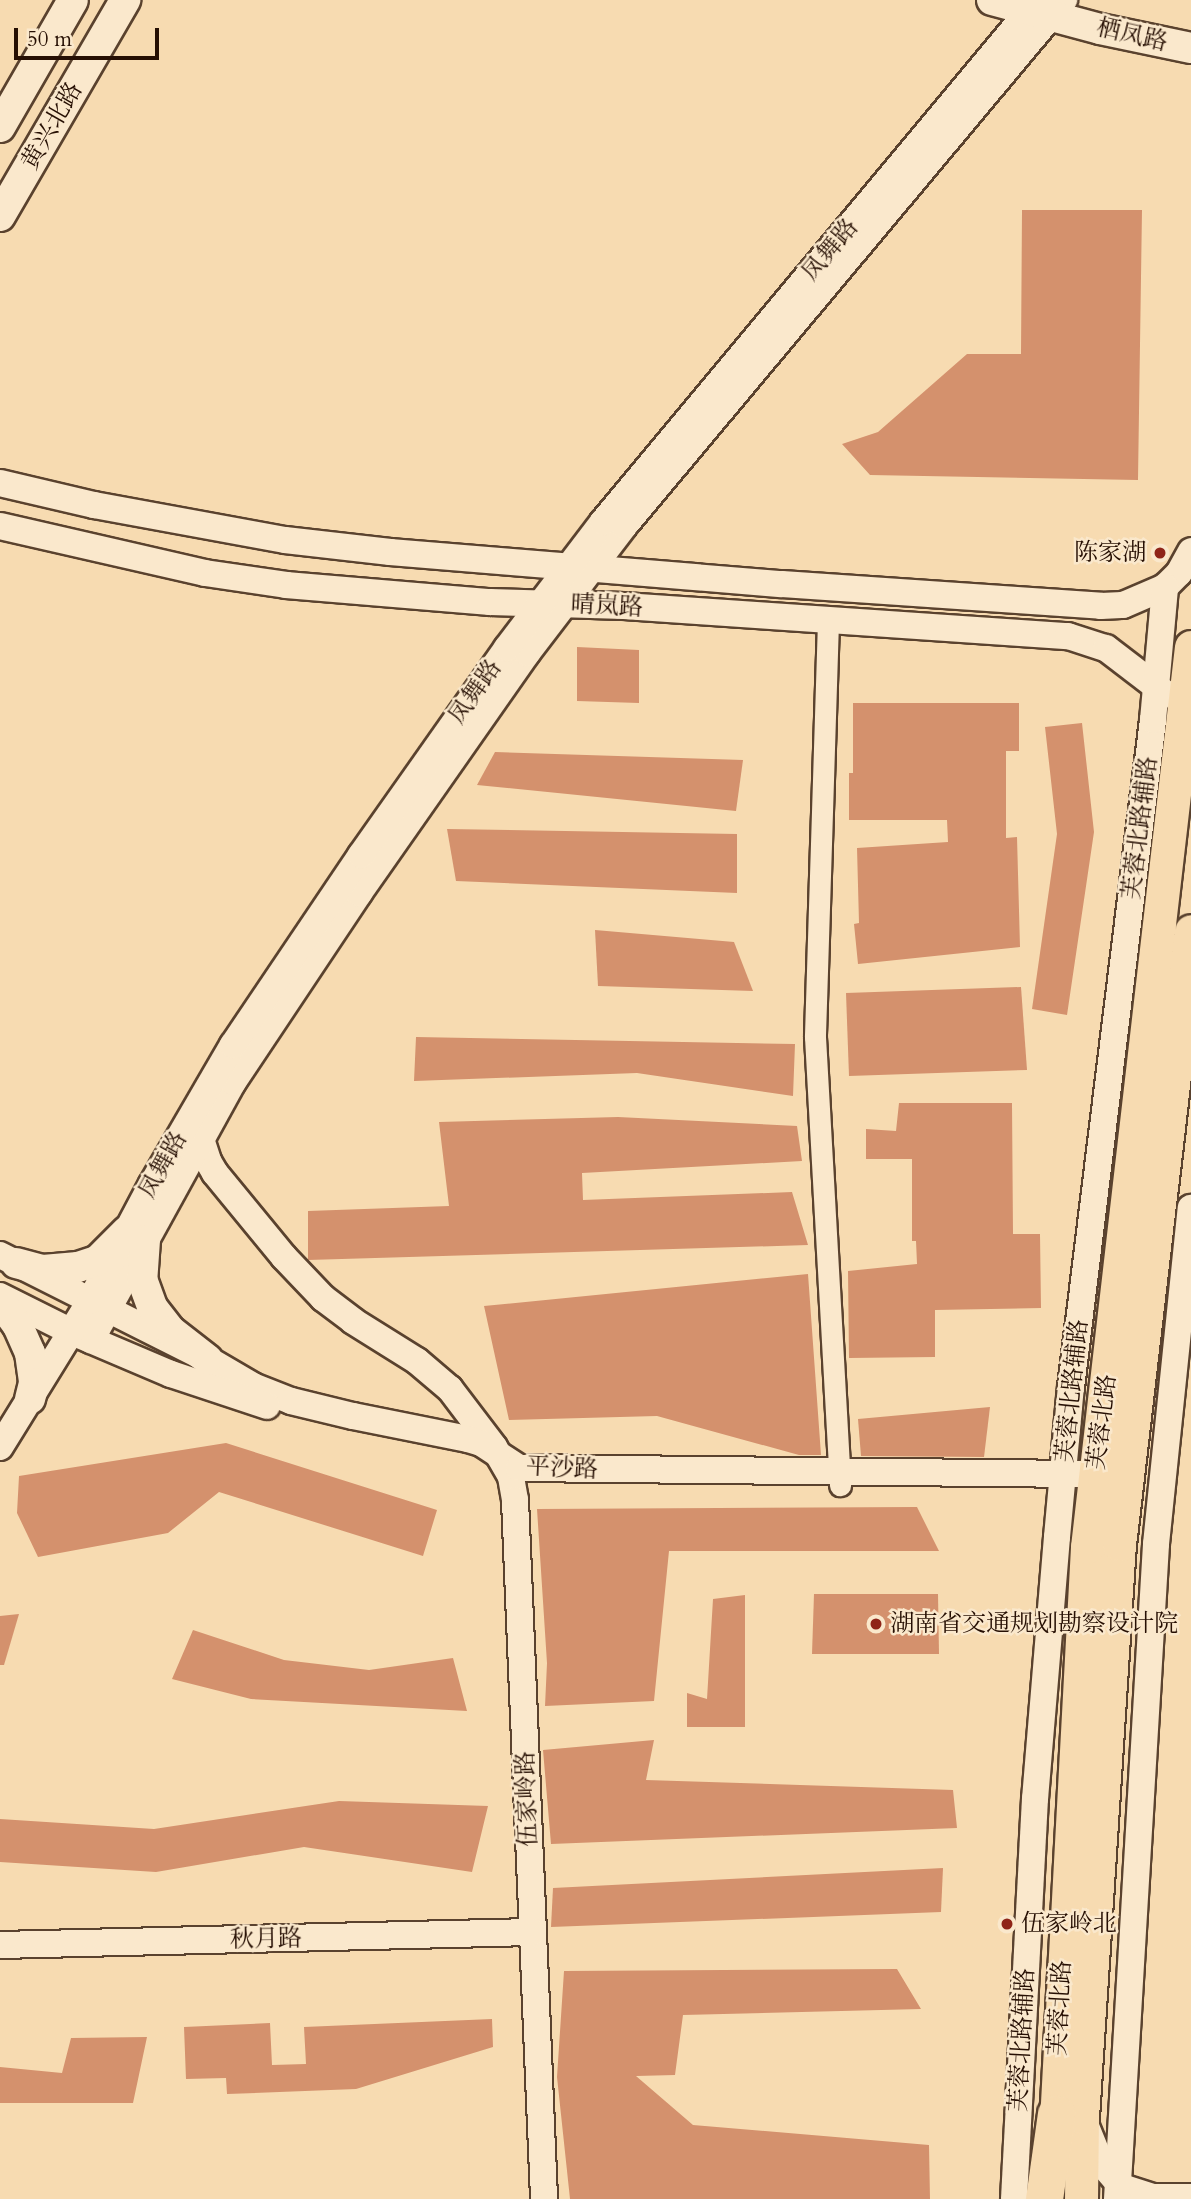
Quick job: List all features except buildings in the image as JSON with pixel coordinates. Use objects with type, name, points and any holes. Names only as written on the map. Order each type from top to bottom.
[{"type":"highway","points":[[1044,2199],[1065,2107]]},
{"type":"main road","name":"黄兴北路","points":[[0,127],[73,0]]},
{"type":"main road","name":"黄兴北路","points":[[0,216],[125,0]]},
{"type":"main road","name":"栖凤路","points":[[992,0],[1046,6],[1191,48]]},
{"type":"main road","name":"芙蓉北路","points":[[1054,2199],[1119,1544],[1111,1482],[1142,1072],[1191,648]]},
{"type":"main road","name":"芙蓉北路","points":[[1081,2199],[1065,2107],[1075,1731],[1087,1546],[1111,1482],[1191,930]]},
{"type":"main road","points":[[8,1259],[43,1270],[78,1267],[97,1261],[136,1236],[142,1279],[152,1307],[171,1331],[207,1359]]},
{"type":"main road","points":[[0,1298],[11,1313],[30,1353],[34,1383],[30,1399]]},
{"type":"main road","points":[[1065,2107],[1109,2194]]},
{"type":"main road","points":[[1037,2199],[1065,2107]]},
{"type":"street","name":"凤舞路","points":[[0,1447],[30,1399],[81,1336],[99,1306],[136,1236],[205,1090],[284,966],[580,568],[603,522],[1046,6]]},
{"type":"street","name":"晴岚路","points":[[0,483],[94,505],[285,540],[580,568],[1101,606],[1133,602],[1165,587],[1179,573],[1191,551]]},
{"type":"street","name":"晴岚路","points":[[0,526],[205,573],[286,585],[1085,639],[1122,658],[1157,684],[1169,697],[1184,724]]},
{"type":"street","name":"芙蓉北路辅路","points":[[1014,2199],[1018,2090],[1042,1730],[1062,1481],[1157,684],[1165,587]]},
{"type":"street","name":"凤舞路","points":[[136,1236],[201,1139],[233,1082],[316,956],[519,664],[553,604]]},
{"type":"street","points":[[828,621],[815,1037],[839,1478]]},
{"type":"street","points":[[1110,1068],[1142,1072]]},
{"type":"street","name":"伍家岭路","points":[[201,1139],[204,1152],[215,1173],[284,1257],[324,1298],[353,1321],[417,1361],[450,1389],[500,1456],[511,1482],[515,1500],[544,2199]]},
{"type":"street","points":[[1191,1208],[1156,1544],[1109,2194],[1191,2197]]},
{"type":"street","name":"平沙路","points":[[8,1259],[207,1359],[253,1386],[291,1401],[468,1439],[510,1464],[532,1469],[839,1478],[1111,1482]]},
{"type":"street","name":"平沙路","points":[[0,1298],[81,1336],[239,1397],[352,1428],[475,1452],[511,1482],[839,1478]]},
{"type":"street","points":[[1042,1730],[1075,1731]]},
{"type":"street","name":"秋月路","points":[[0,1928],[532,1925]]},
{"type":"street","name":"秋月路","points":[[0,1945],[532,1925]]},
{"type":"street","points":[[1018,2090],[1065,2107]]},
{"type":"place","name":"陈家湖","points":[[1160,553]]},
{"type":"place","name":"湖南省交通规划勘察设计院","points":[[876,1624]]},
{"type":"place","name":"伍家岭北","points":[[1007,1924]]}]
